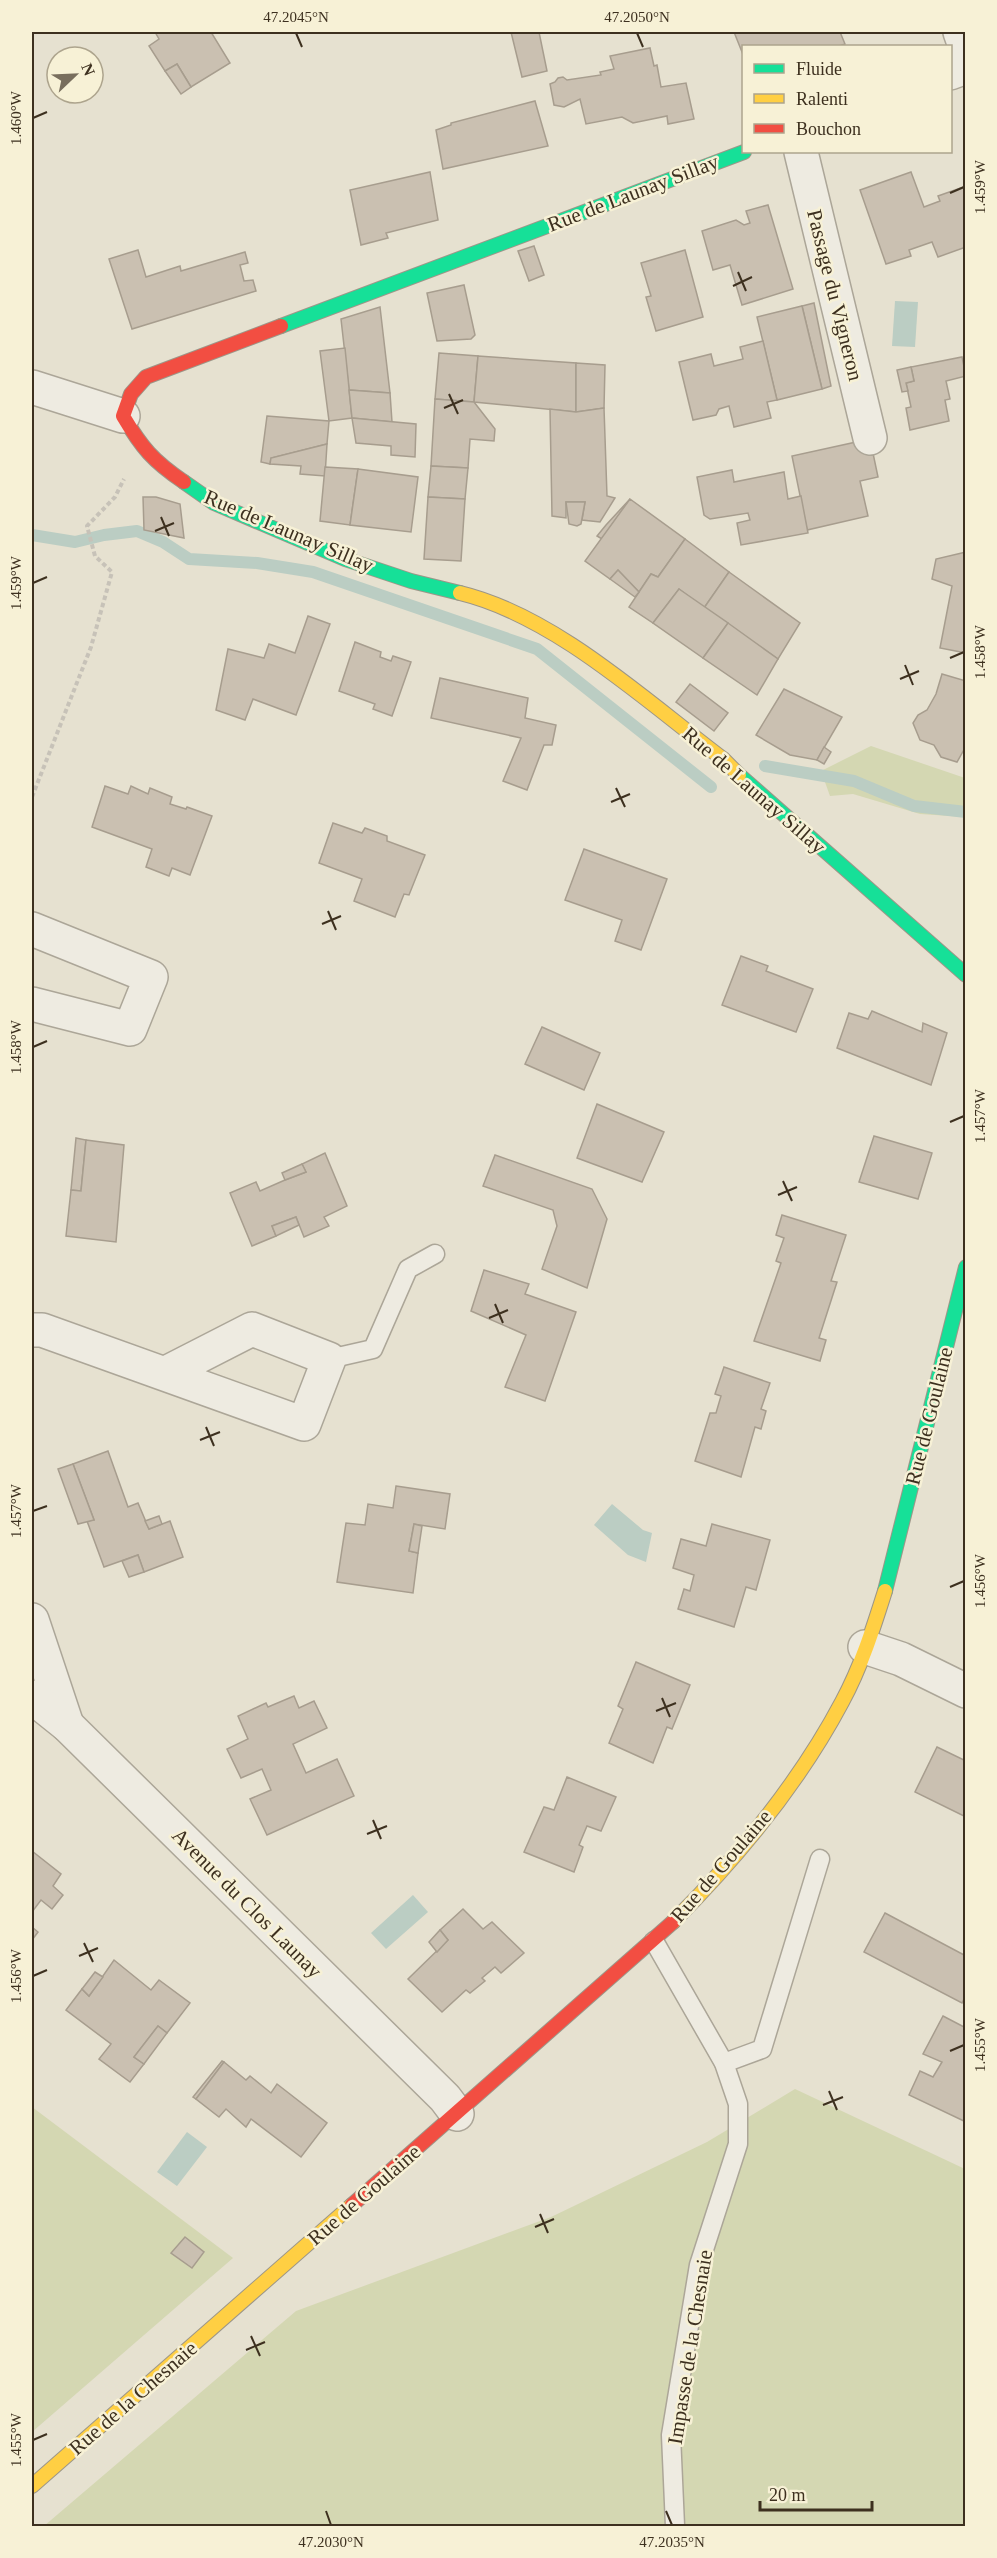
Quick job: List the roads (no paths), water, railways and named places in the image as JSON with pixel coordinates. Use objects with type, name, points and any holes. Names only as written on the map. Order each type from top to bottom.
[{"type":"street","points":[[960,32],[966,49]]},
{"type":"street","points":[[952,73],[966,67]]},
{"type":"street","name":"Rue de Launay Sillay","points":[[742,153],[146,377],[131,394],[123,416],[141,447],[161,467],[214,503],[345,558],[411,581],[506,607],[593,660],[723,759],[754,791],[966,975]]},
{"type":"street","name":"Passage du Vigneron","points":[[801,153],[870,438]]},
{"type":"street","points":[[32,387],[123,416]]},
{"type":"street","points":[[32,929],[151,977],[130,1029],[32,1004]]},
{"type":"street","name":"Rue de Goulaine","points":[[235,2309],[654,1941],[708,1887],[769,1812],[811,1752],[842,1701],[865,1647],[891,1574],[966,1267]]},
{"type":"street","points":[[32,1330],[42,1330],[166,1373],[303,1424],[329,1359],[252,1329],[166,1373]]},
{"type":"street","points":[[32,1620],[67,1725]]},
{"type":"street","points":[[865,1647],[901,1659],[966,1691]]},
{"type":"street","name":"Avenue du Clos Launay","points":[[32,1697],[67,1725],[445,2098],[457,2114]]},
{"type":"street","name":"Rue de la Chesnaie","points":[[32,2486],[235,2309]]},
{"type":"lane","points":[[329,1359],[373,1349],[408,1269],[435,1254]]},
{"type":"lane","points":[[724,2063],[762,2049],[820,1859]]},
{"type":"lane","name":"Impasse de la Chesnaie","points":[[654,1941],[724,2063],[738,2104],[738,2144],[699,2265],[671,2435],[675,2526]]},
{"type":"waterway","points":[[32,535],[75,542],[104,535],[137,531],[163,542],[189,559],[257,563],[313,572],[537,649],[711,787]]},
{"type":"waterway","points":[[765,766],[854,781],[914,806],[966,812]]}]
